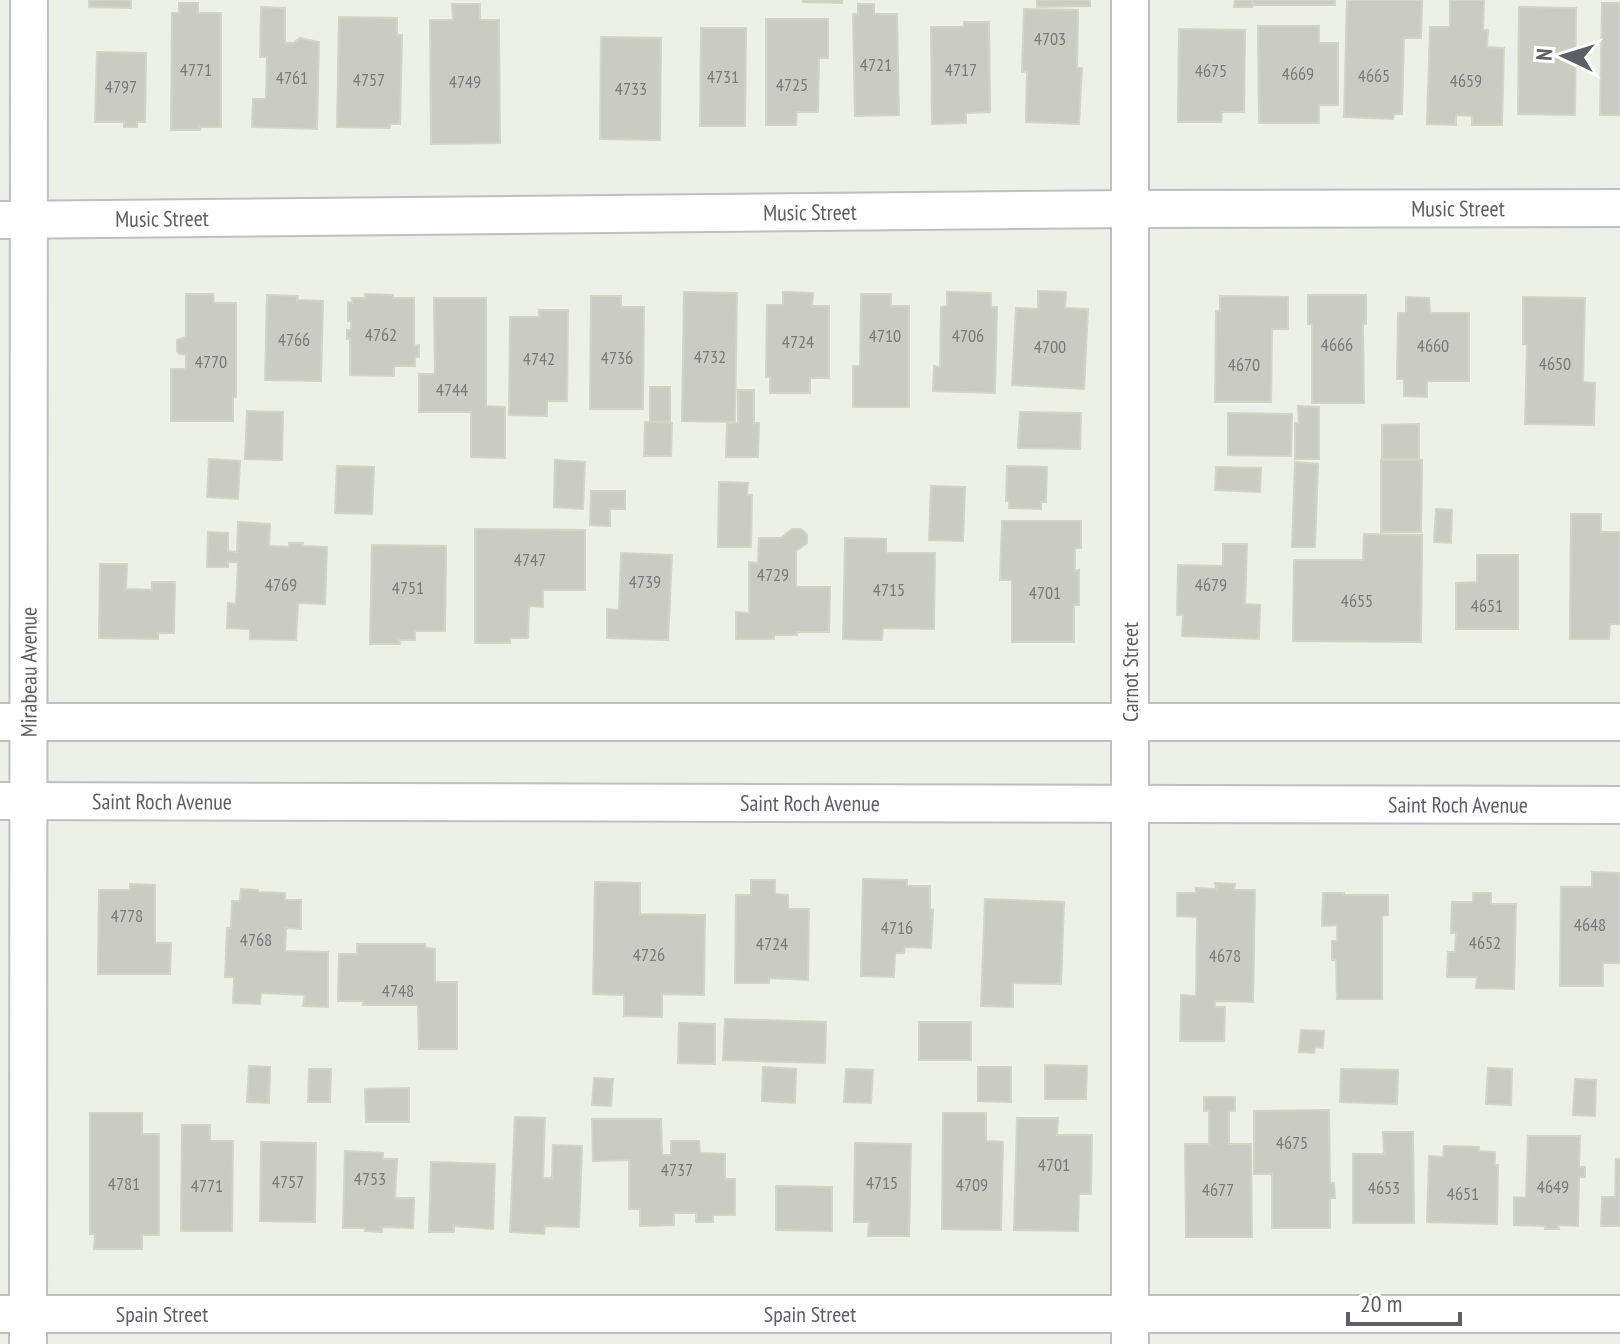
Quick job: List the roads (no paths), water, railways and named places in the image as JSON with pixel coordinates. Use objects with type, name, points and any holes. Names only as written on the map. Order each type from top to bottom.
[{"type":"street","name":"Mirabeau Avenue","points":[[18,1324],[14,220],[29,0]]},
{"type":"street","name":"Carnot Street","points":[[1130,0],[1130,1329]]},
{"type":"street","name":"Music Street","points":[[14,220],[1130,209],[1620,208]]},
{"type":"street","points":[[14,722],[1620,722]]},
{"type":"street","name":"Saint Roch Avenue","points":[[14,801],[1620,805]]},
{"type":"street","name":"Spain Street","points":[[18,1324],[1130,1329],[1620,1314]]}]
